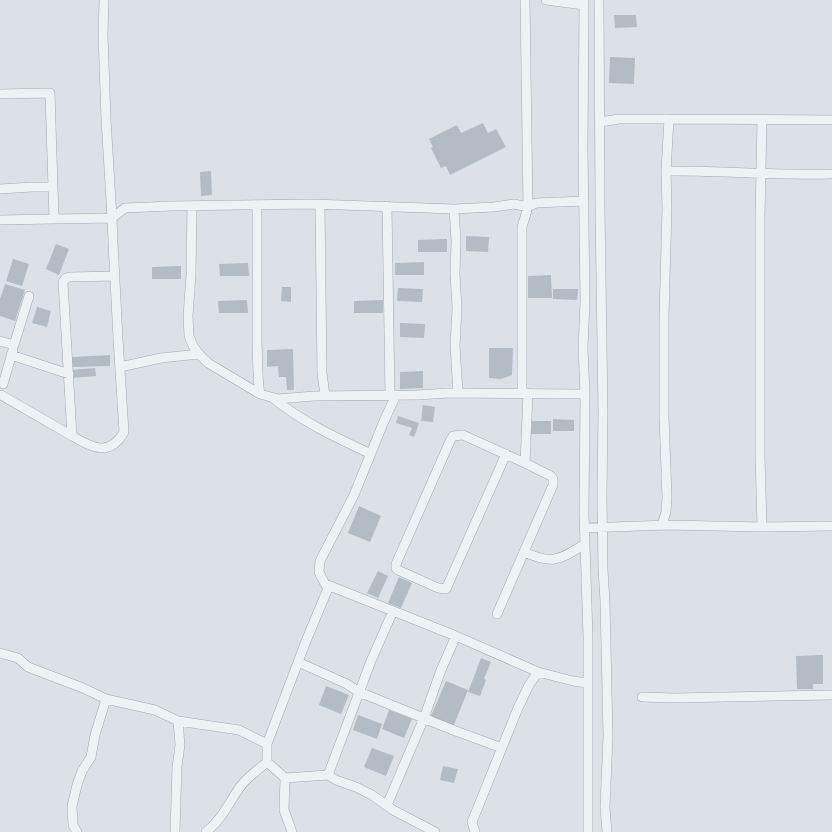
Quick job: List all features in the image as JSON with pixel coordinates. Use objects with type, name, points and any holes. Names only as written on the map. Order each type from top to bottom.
[{"type":"street","points":[[1,395],[91,447],[100,449],[107,448],[116,443],[124,432],[106,119],[103,34],[104,0]]},
{"type":"street","points":[[525,0],[528,207],[522,228],[525,463]]},
{"type":"street","points":[[546,0],[584,2],[585,302],[583,348],[585,394],[585,544],[588,636],[588,832]]},
{"type":"street","points":[[599,0],[603,570],[608,736],[605,807],[607,832]]},
{"type":"street","points":[[0,94],[50,93],[54,219]]},
{"type":"street","points":[[600,122],[669,119],[832,120]]},
{"type":"street","points":[[662,525],[666,512],[667,498],[664,368],[667,208],[666,171],[669,119]]},
{"type":"street","points":[[762,120],[760,218],[760,455],[762,527]]},
{"type":"street","points":[[666,171],[698,170],[762,174],[832,174]]},
{"type":"street","points":[[0,189],[32,187],[53,188]]},
{"type":"street","points":[[0,220],[112,218],[125,208],[320,204],[454,209],[494,207],[514,204],[528,207],[536,203],[584,201]]},
{"type":"street","points":[[320,204],[322,373],[325,396]]},
{"type":"street","points":[[257,205],[257,343],[260,394]]},
{"type":"street","points":[[192,206],[191,275],[188,316],[189,336],[193,346],[208,363],[260,394],[278,399],[325,396],[458,393],[585,394]]},
{"type":"street","points":[[387,206],[393,395],[354,495],[320,561],[319,572],[324,584],[456,636],[538,672],[587,683]]},
{"type":"street","points":[[454,209],[457,308],[455,346],[458,393]]},
{"type":"street","points":[[72,436],[64,282],[70,277],[115,276]]},
{"type":"street","points":[[3,384],[29,296]]},
{"type":"street","points":[[0,341],[14,345]]},
{"type":"street","points":[[120,367],[161,358],[199,354]]},
{"type":"street","points":[[11,355],[69,374]]},
{"type":"street","points":[[271,397],[317,428],[371,454]]},
{"type":"street","points":[[497,614],[553,485],[553,479],[551,476],[525,463],[506,454],[463,435],[453,436],[396,564],[396,568],[398,570],[438,588],[446,589],[506,454]]},
{"type":"street","points":[[585,528],[662,525],[762,527],[832,526]]},
{"type":"street","points":[[524,552],[539,559],[547,560],[559,558],[585,544]]},
{"type":"street","points":[[329,586],[267,744],[267,762],[285,778],[328,775],[336,780],[356,787],[393,810],[435,832]]},
{"type":"street","points":[[328,775],[371,661],[393,611]]},
{"type":"street","points":[[387,805],[424,718],[441,670],[456,636]]},
{"type":"street","points":[[0,653],[18,658],[28,667],[83,688],[106,699],[155,710],[178,721],[239,730],[267,744]]},
{"type":"street","points":[[298,662],[347,684],[359,692],[502,748]]},
{"type":"street","points":[[474,832],[472,822],[526,691],[538,672]]},
{"type":"street","points":[[642,697],[675,698],[832,695]]},
{"type":"street","points":[[77,832],[73,825],[72,806],[82,771],[91,757],[95,735],[106,699]]},
{"type":"street","points":[[175,832],[177,767],[180,745],[178,721]]},
{"type":"street","points":[[206,832],[216,824],[224,814],[240,787],[251,775],[267,762]]},
{"type":"street","points":[[285,778],[284,810],[292,832]]},
{"type":"building","points":[[614,15],[636,15],[637,27],[615,28]]},
{"type":"building","points":[[610,57],[635,58],[634,84],[609,83]]},
{"type":"building","points":[[483,123],[488,133],[496,129],[506,147],[450,175],[446,166],[441,168],[431,148],[433,147],[429,139],[457,125],[461,133]]},
{"type":"building","points":[[211,171],[212,195],[201,196],[200,172]]},
{"type":"building","points":[[466,236],[489,237],[488,252],[466,251]]},
{"type":"building","points":[[447,239],[447,252],[418,252],[418,240]]},
{"type":"building","points":[[56,244],[69,249],[59,275],[46,269]]},
{"type":"building","points":[[13,259],[29,264],[22,286],[6,281]]},
{"type":"building","points":[[424,262],[424,275],[395,275],[395,263]]},
{"type":"building","points":[[248,263],[249,276],[220,276],[219,264]]},
{"type":"building","points":[[181,266],[181,279],[152,279],[152,267]]},
{"type":"building","points":[[551,275],[552,298],[528,298],[528,276]]},
{"type":"building","points":[[5,284],[25,290],[15,321],[0,316],[0,299]]},
{"type":"building","points":[[282,287],[291,287],[291,302],[281,301]]},
{"type":"building","points":[[398,288],[423,289],[422,302],[397,301]]},
{"type":"building","points":[[553,289],[578,289],[577,300],[553,299]]},
{"type":"building","points":[[247,300],[248,313],[219,313],[218,301]]},
{"type":"building","points":[[383,300],[383,313],[354,313],[354,301]]},
{"type":"building","points":[[37,307],[51,311],[47,327],[32,323]]},
{"type":"building","points":[[400,323],[425,324],[424,338],[400,337]]},
{"type":"building","points":[[489,348],[513,348],[512,375],[501,379],[489,378]]},
{"type":"building","points":[[293,349],[294,390],[287,390],[286,377],[279,377],[278,366],[267,367],[267,350]]},
{"type":"building","points":[[110,355],[110,366],[72,367],[72,357]]},
{"type":"building","points":[[95,368],[96,376],[72,378],[72,370]]},
{"type":"building","points":[[423,371],[423,388],[400,389],[400,372]]},
{"type":"building","points":[[423,405],[435,407],[433,422],[421,421]]},
{"type":"building","points":[[398,416],[419,423],[414,437],[409,435],[412,428],[396,423]]},
{"type":"building","points":[[553,419],[574,420],[574,431],[553,431]]},
{"type":"building","points":[[530,421],[551,421],[551,434],[530,434]]},
{"type":"building","points":[[359,506],[381,516],[370,542],[348,533]]},
{"type":"building","points":[[378,571],[388,576],[378,598],[367,593]]},
{"type":"building","points":[[399,577],[412,583],[401,608],[388,603]]},
{"type":"building","points":[[823,655],[823,684],[813,684],[813,689],[797,689],[796,656]]},
{"type":"building","points":[[481,658],[491,662],[484,679],[486,680],[480,696],[468,692]]},
{"type":"building","points":[[446,681],[468,690],[453,727],[430,718]]},
{"type":"building","points":[[326,686],[349,695],[341,714],[319,705]]},
{"type":"building","points":[[389,710],[412,719],[404,738],[382,729]]},
{"type":"building","points":[[358,715],[382,724],[377,739],[353,730]]},
{"type":"building","points":[[372,748],[394,756],[386,776],[364,767]]},
{"type":"building","points":[[443,766],[458,769],[454,783],[440,780]]}]
